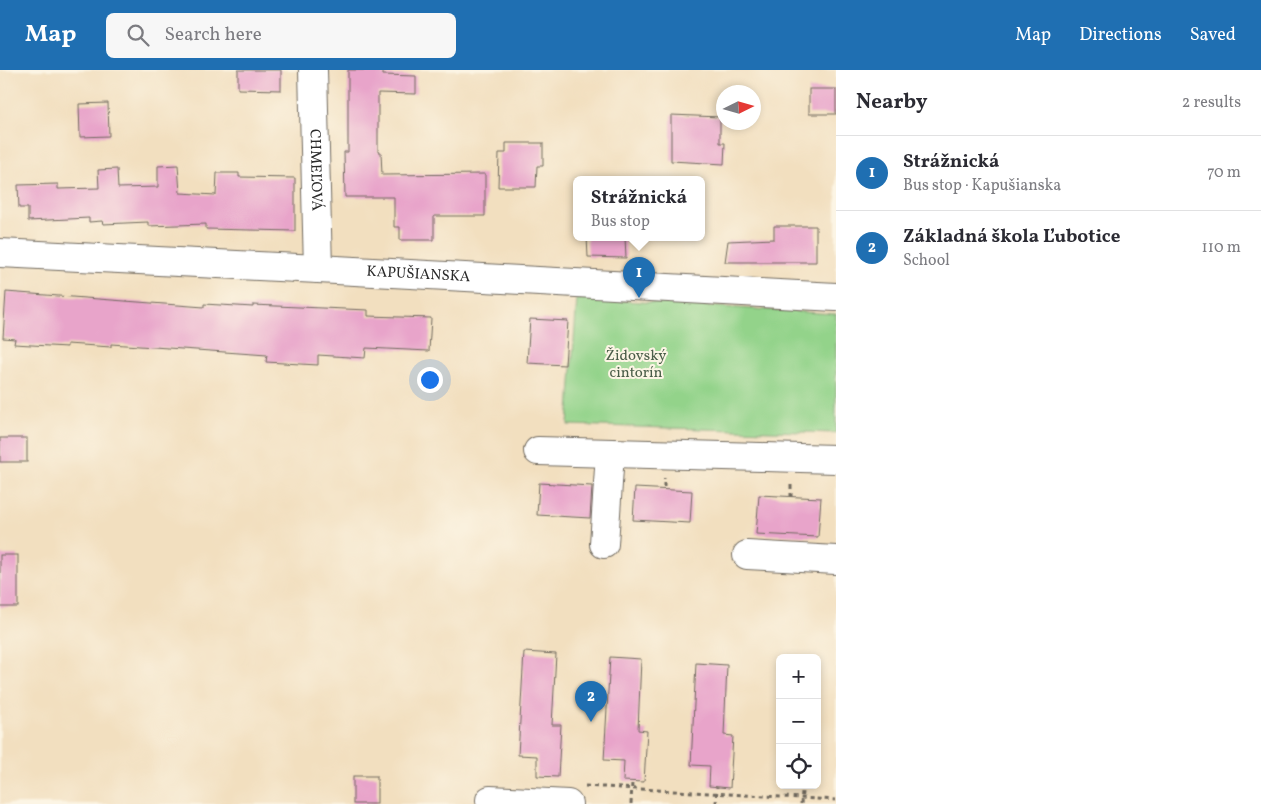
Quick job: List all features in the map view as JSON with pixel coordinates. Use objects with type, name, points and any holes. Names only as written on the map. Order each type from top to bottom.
[{"type":"street","name":"CHMEĽOVÁ","points":[[314,70],[318,269]]},
{"type":"street","name":"KAPUŠIANSKA","points":[[0,254],[836,297]]},
{"type":"street","points":[[538,451],[836,459]]},
{"type":"street","points":[[604,544],[610,453]]},
{"type":"street","points":[[747,555],[836,560]]},
{"type":"street","points":[[490,800],[576,795]]},
{"type":"path","points":[[631,804],[632,782]]},
{"type":"path","points":[[716,804],[717,787]]},
{"type":"path","points":[[576,795],[632,789],[836,800]]},
{"type":"path","points":[[801,804],[802,792]]},
{"type":"green space","name":"Židovský cintorín","points":[[577,298],[836,314],[836,433],[568,425]]},
{"type":"building","points":[[238,70],[281,70],[281,90],[238,89]]},
{"type":"building","points":[[348,70],[383,70],[383,75],[416,76],[416,94],[378,93],[378,152],[381,152],[382,175],[485,174],[485,216],[434,216],[434,240],[400,240],[400,227],[394,227],[394,197],[345,197],[344,152],[348,152]]},
{"type":"building","points":[[809,89],[836,89],[836,114],[809,114]]},
{"type":"building","points":[[108,103],[109,136],[80,137],[79,104]]},
{"type":"building","points":[[671,115],[716,117],[716,130],[720,130],[720,143],[725,143],[724,164],[671,161]]},
{"type":"building","points":[[506,143],[543,143],[543,166],[537,166],[536,187],[498,187],[499,153],[506,153]]},
{"type":"building","points":[[178,165],[180,193],[216,195],[217,173],[239,173],[239,177],[295,178],[295,231],[206,229],[206,224],[148,226],[148,222],[103,224],[102,221],[89,222],[89,218],[28,221],[28,208],[19,208],[18,185],[58,184],[58,189],[99,188],[98,170],[117,169],[118,188],[158,187],[158,166]]},
{"type":"building","points":[[774,226],[816,226],[816,262],[725,262],[728,241],[774,239]]},
{"type":"building","points":[[587,241],[625,241],[626,258],[588,257]]},
{"type":"building","points":[[6,292],[204,307],[204,304],[368,310],[368,316],[431,318],[429,351],[366,348],[365,358],[318,355],[318,365],[266,362],[267,355],[111,344],[111,347],[67,344],[67,347],[14,344],[15,339],[3,338]]},
{"type":"building","points":[[530,319],[568,321],[565,365],[527,363]]},
{"type":"building","points":[[0,438],[27,438],[27,462],[0,462]]},
{"type":"building","points":[[539,483],[592,486],[590,518],[537,515]]},
{"type":"building","points":[[635,488],[692,491],[690,523],[633,520]]},
{"type":"building","points":[[759,495],[821,498],[818,537],[756,534]]},
{"type":"building","points":[[0,555],[18,555],[18,607],[0,607]]},
{"type":"building","points":[[524,652],[556,654],[552,725],[561,725],[558,777],[537,776],[537,756],[518,755]]},
{"type":"building","points":[[610,657],[641,659],[638,730],[647,731],[644,782],[623,781],[624,761],[604,760]]},
{"type":"building","points":[[696,663],[727,665],[724,735],[733,736],[730,788],[709,786],[710,766],[691,765]]},
{"type":"building","points":[[353,776],[377,776],[377,804],[353,804]]},
{"type":"place","name":"Strážnická","points":[[639,298]]},
{"type":"place","name":"Základná škola Ľubotice","points":[[591,722]]}]
